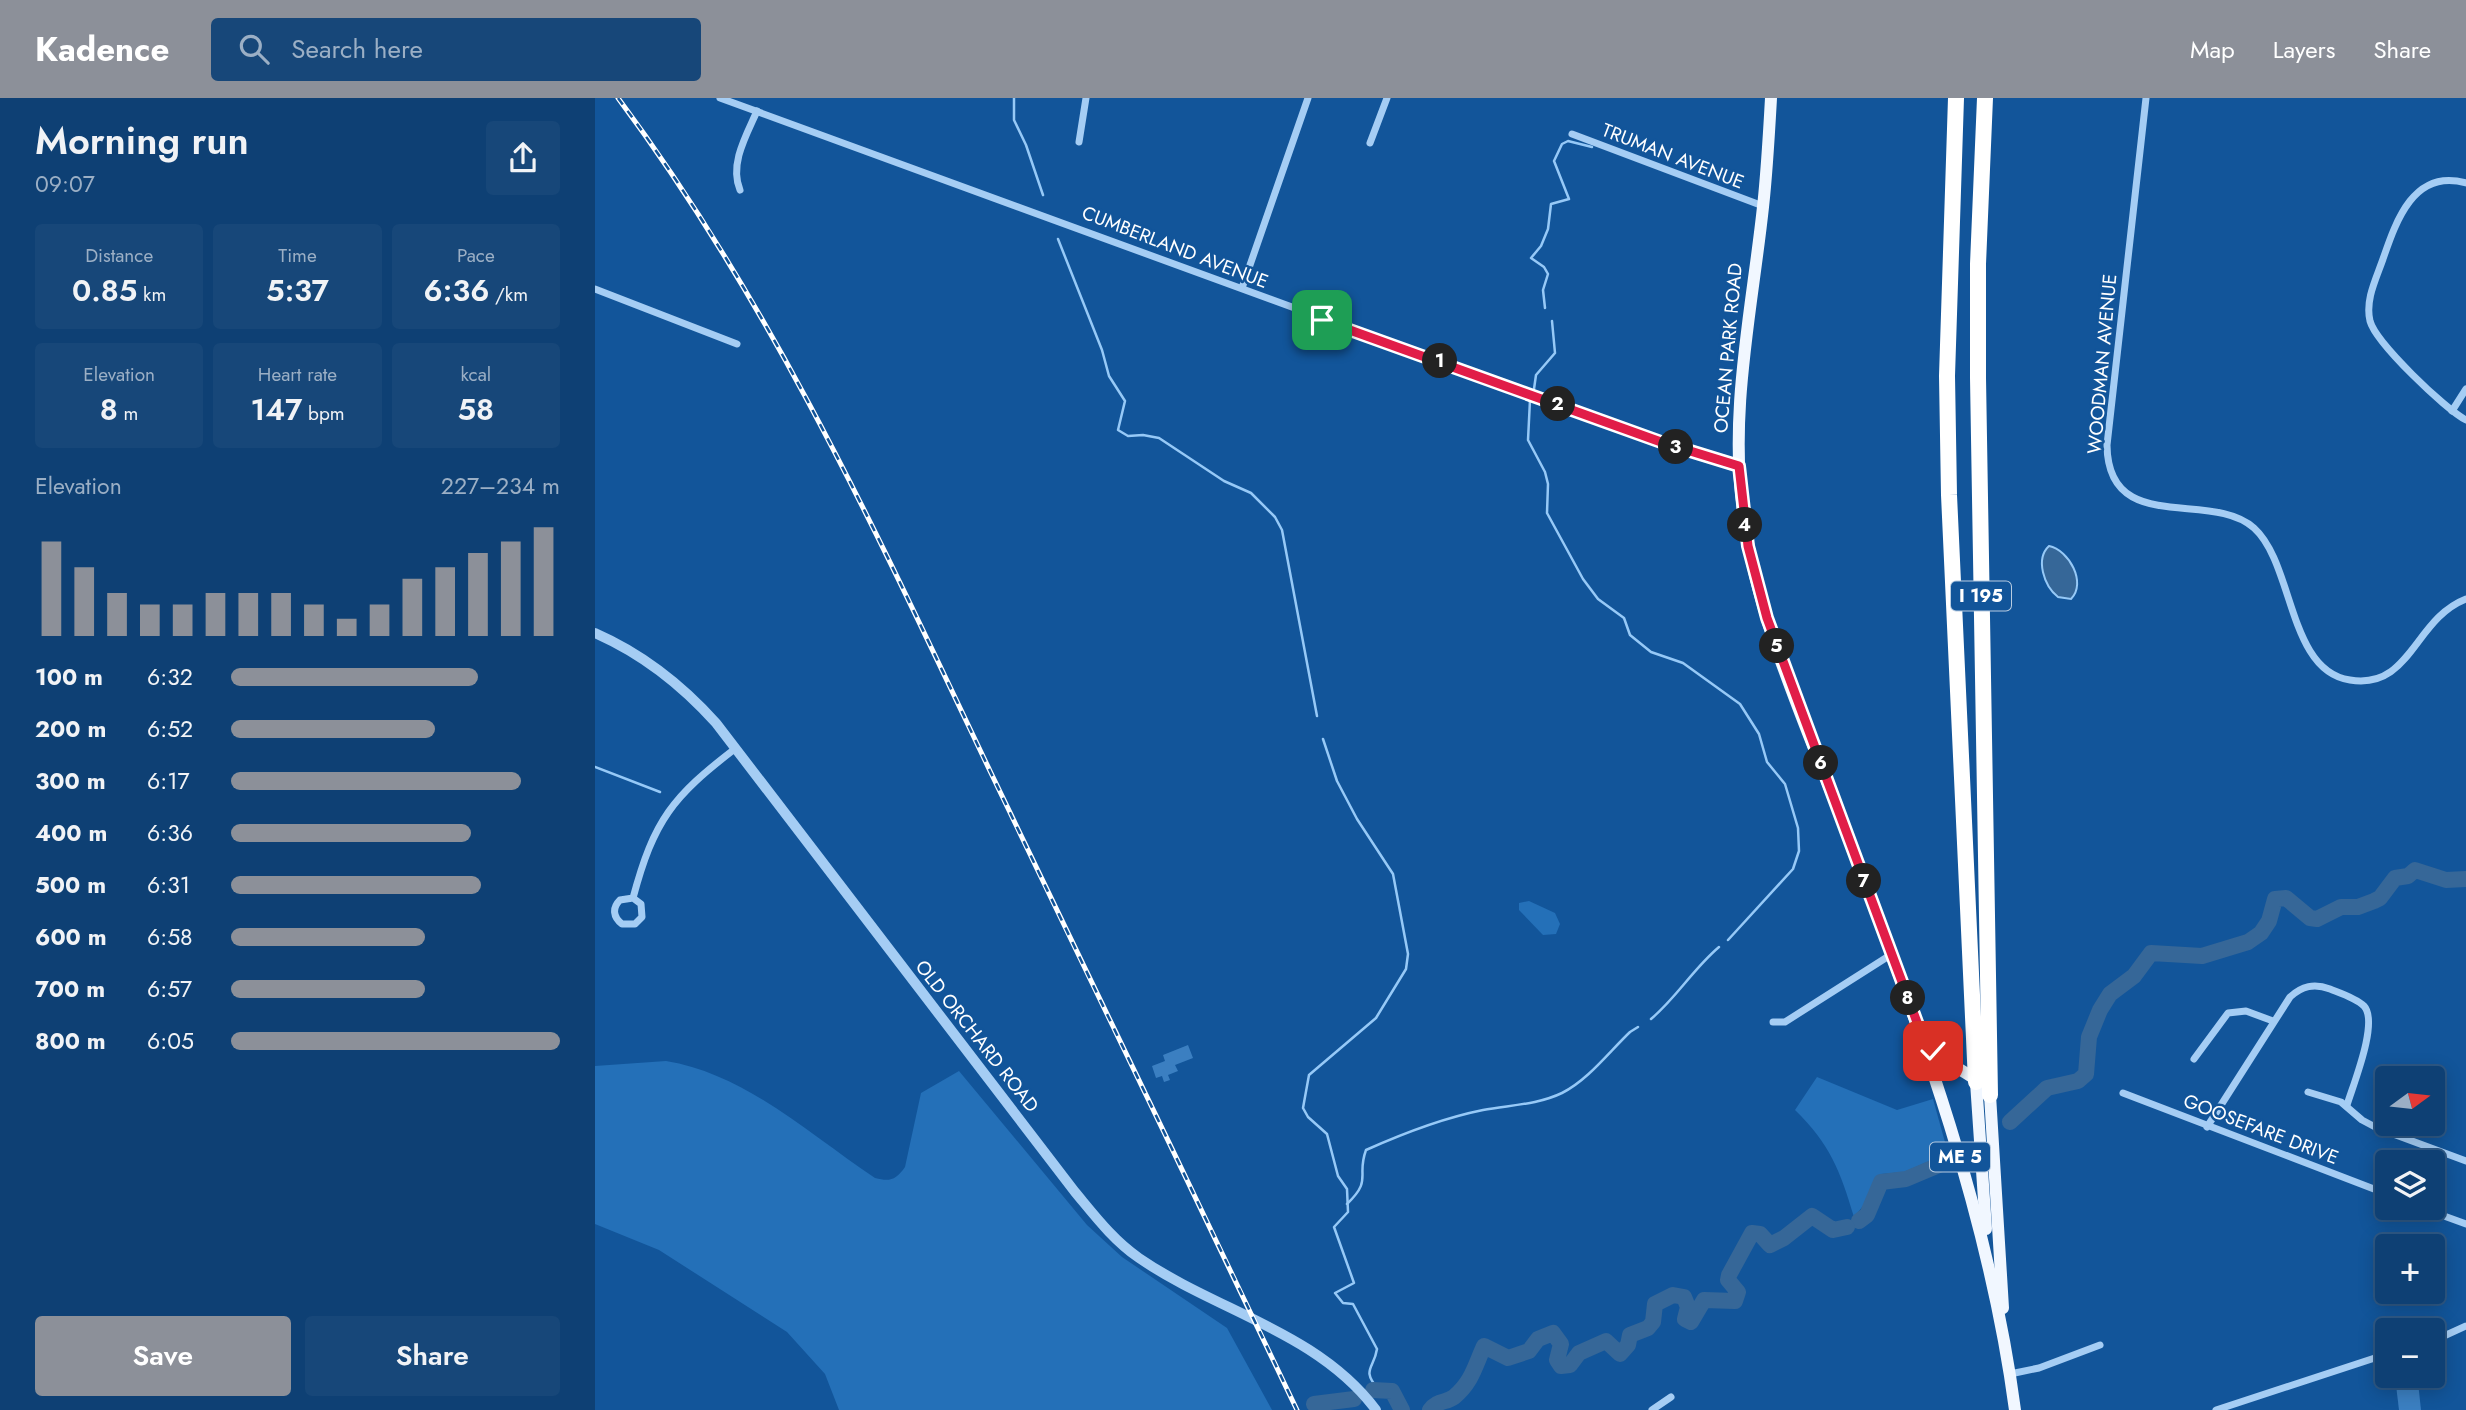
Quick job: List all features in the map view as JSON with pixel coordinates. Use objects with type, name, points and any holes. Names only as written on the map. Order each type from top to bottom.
[{"type":"highway","name":"I 195","points":[[1956,98],[1949,246],[1947,402],[1976,1082]]},
{"type":"highway","name":"I 195","points":[[1985,98],[1978,378],[1990,1095]]},
{"type":"main road","name":"OCEAN PARK ROAD","points":[[1772,98],[1763,206],[1744,366],[1739,466],[1744,520],[1760,595],[1938,1084],[2003,1322],[2015,1410]]},
{"type":"main road","name":"OCEAN PARK ROAD","points":[[1921,1033],[1933,1051],[1990,1095],[2004,1280],[2003,1322]]},
{"type":"main road","points":[[1938,1084],[1943,1076],[1956,1069]]},
{"type":"main road","points":[[1976,1082],[1981,1180],[1992,1282]]},
{"type":"street","name":"CUMBERLAND AVENUE","points":[[720,98],[1661,442],[1739,466]]},
{"type":"street","points":[[1079,142],[1086,98]]},
{"type":"street","points":[[1242,288],[1308,98]]},
{"type":"street","points":[[1370,143],[1387,98]]},
{"type":"street","name":"WOODMAN AVENUE","points":[[2146,98],[2107,445],[2110,466],[2116,480],[2126,492],[2144,502],[2230,516],[2252,526],[2268,548],[2312,655],[2322,667],[2339,677],[2362,681],[2388,674],[2404,660],[2437,615],[2466,599]]},
{"type":"street","points":[[740,190],[736,174],[739,156],[757,111]]},
{"type":"street","name":"TRUMAN AVENUE","points":[[1572,134],[1763,206]]},
{"type":"street","points":[[2466,183],[2446,181],[2428,186],[2402,208],[2374,286],[2369,309],[2372,326],[2380,341],[2452,411],[2466,420]]},
{"type":"street","points":[[595,289],[737,344]]},
{"type":"street","points":[[2452,411],[2466,390]]},
{"type":"street","name":"OLD ORCHARD ROAD","points":[[595,633],[631,650],[676,682],[708,713],[1111,1234],[1159,1270],[1316,1353],[1351,1382],[1376,1410]]},
{"type":"street","points":[[633,898],[651,840],[673,802],[736,748]]},
{"type":"street","points":[[624,898],[633,898],[641,904],[642,918],[635,924],[622,924],[614,913],[616,904],[624,898]]},
{"type":"street","points":[[1773,1022],[1785,1022],[1892,954]]},
{"type":"street","points":[[2207,1126],[2273,1021],[2290,998],[2305,987],[2323,986],[2361,1003],[2370,1022],[2347,1105]]},
{"type":"street","points":[[2194,1059],[2228,1013],[2246,1011],[2273,1021]]},
{"type":"street","points":[[2308,1091],[2347,1105],[2362,1120],[2377,1128],[2466,1161]]},
{"type":"street","name":"GOOSEFARE DRIVE","points":[[2123,1093],[2375,1189]]},
{"type":"street","points":[[2445,1216],[2466,1224]]},
{"type":"street","points":[[2445,1336],[2466,1326]]},
{"type":"street","points":[[2010,1374],[2039,1368],[2101,1345]]},
{"type":"street","points":[[2216,1410],[2375,1358]]},
{"type":"street","points":[[1652,1410],[1671,1397]]},
{"type":"shaded area","points":[[2049,546],[2063,554],[2074,568],[2077,585],[2071,599],[2058,597],[2045,579],[2042,565]]},
{"type":"shaded area","points":[[1529,901],[1555,913],[1560,924],[1556,934],[1543,935],[1519,910],[1519,903]]},
{"type":"shaded area","points":[[666,1061],[695,1068],[750,1092],[875,1178],[885,1180],[896,1177],[905,1167],[921,1093],[959,1071],[1087,1225],[1122,1257],[1227,1328],[1272,1410],[839,1410],[825,1374],[787,1332],[659,1250],[595,1224],[595,1066]]},
{"type":"shaded area","points":[[1817,1077],[1897,1110],[1933,1099],[1948,1153],[1904,1172],[1881,1174],[1875,1178],[1868,1200],[1854,1217],[1844,1185],[1825,1146],[1795,1110]]},
{"type":"building","points":[[1188,1045],[1193,1058],[1175,1065],[1178,1071],[1168,1075],[1170,1080],[1164,1082],[1162,1076],[1156,1078],[1152,1066],[1165,1061],[1163,1055]]},
{"type":"building","points":[[2396,1388],[2419,1388],[2421,1410],[2399,1410]]},
{"type":"waterway","points":[[1014,98],[1014,120],[1026,145],[1043,195]]},
{"type":"waterway","points":[[1545,308],[1543,290],[1548,274],[1544,267],[1531,258],[1541,246],[1548,229],[1551,204],[1569,199],[1554,161],[1562,144],[1568,141],[1592,147]]},
{"type":"waterway","points":[[1058,239],[1102,350],[1109,376],[1125,401],[1118,430],[1128,436],[1159,438],[1224,481],[1251,493],[1275,517],[1282,530],[1317,716]]},
{"type":"waterway","points":[[1534,389],[1536,375],[1555,353],[1552,321]]},
{"type":"waterway","points":[[1530,400],[1528,440],[1545,472],[1548,484],[1547,513],[1583,579],[1598,599],[1624,618],[1630,635],[1651,652],[1683,663],[1740,704],[1759,734],[1767,762],[1785,784],[1798,828],[1799,851],[1793,869],[1728,940]]},
{"type":"waterway","points":[[1323,739],[1337,781],[1357,819],[1393,874],[1408,954],[1406,969],[1376,1018],[1309,1075],[1303,1108],[1308,1117],[1327,1134],[1338,1176],[1347,1189],[1348,1212],[1334,1227],[1354,1283],[1335,1293],[1343,1303],[1353,1304],[1377,1349],[1369,1373],[1378,1389]]},
{"type":"waterway","points":[[595,767],[660,792]]},
{"type":"waterway","points":[[2010,1122],[2047,1088],[2078,1081],[2086,1074],[2089,1037],[2100,1010],[2110,994],[2134,976],[2151,953],[2202,956],[2248,942],[2261,933],[2269,921],[2275,899],[2286,898],[2310,918],[2317,919],[2341,907],[2358,907],[2380,898],[2395,878],[2408,876],[2415,870],[2446,880],[2466,879]]},
{"type":"waterway","points":[[1651,1019],[1719,947]]},
{"type":"waterway","points":[[1347,1204],[1360,1189],[1366,1150],[1453,1117],[1533,1102],[1562,1093],[1589,1073],[1638,1027]]},
{"type":"waterway","points":[[1859,1221],[1867,1215],[1881,1182],[1906,1179],[1944,1163]]},
{"type":"waterway","points":[[1430,1410],[1454,1397],[1465,1386],[1484,1346],[1508,1358],[1529,1351],[1538,1339],[1553,1333],[1561,1344],[1557,1360],[1561,1366],[1570,1365],[1579,1353],[1606,1341],[1620,1354],[1628,1345],[1630,1335],[1648,1328],[1653,1322],[1655,1304],[1673,1295],[1684,1297],[1688,1307],[1685,1319],[1691,1322],[1704,1300],[1735,1301],[1738,1292],[1728,1280],[1729,1275],[1752,1233],[1760,1234],[1770,1245],[1784,1238],[1812,1216],[1833,1230],[1847,1227]]},
{"type":"waterway","points":[[1373,1390],[1392,1391],[1402,1410]]},
{"type":"waterway","points":[[1314,1404],[1354,1399]]},
{"type":"railway","points":[[618,98],[674,177],[726,258],[821,426],[908,598],[1297,1410]]},
{"type":"route","points":[[1322,320],[1661,442],[1739,466],[1748,546],[1767,618],[1921,1033],[1933,1051]]}]
